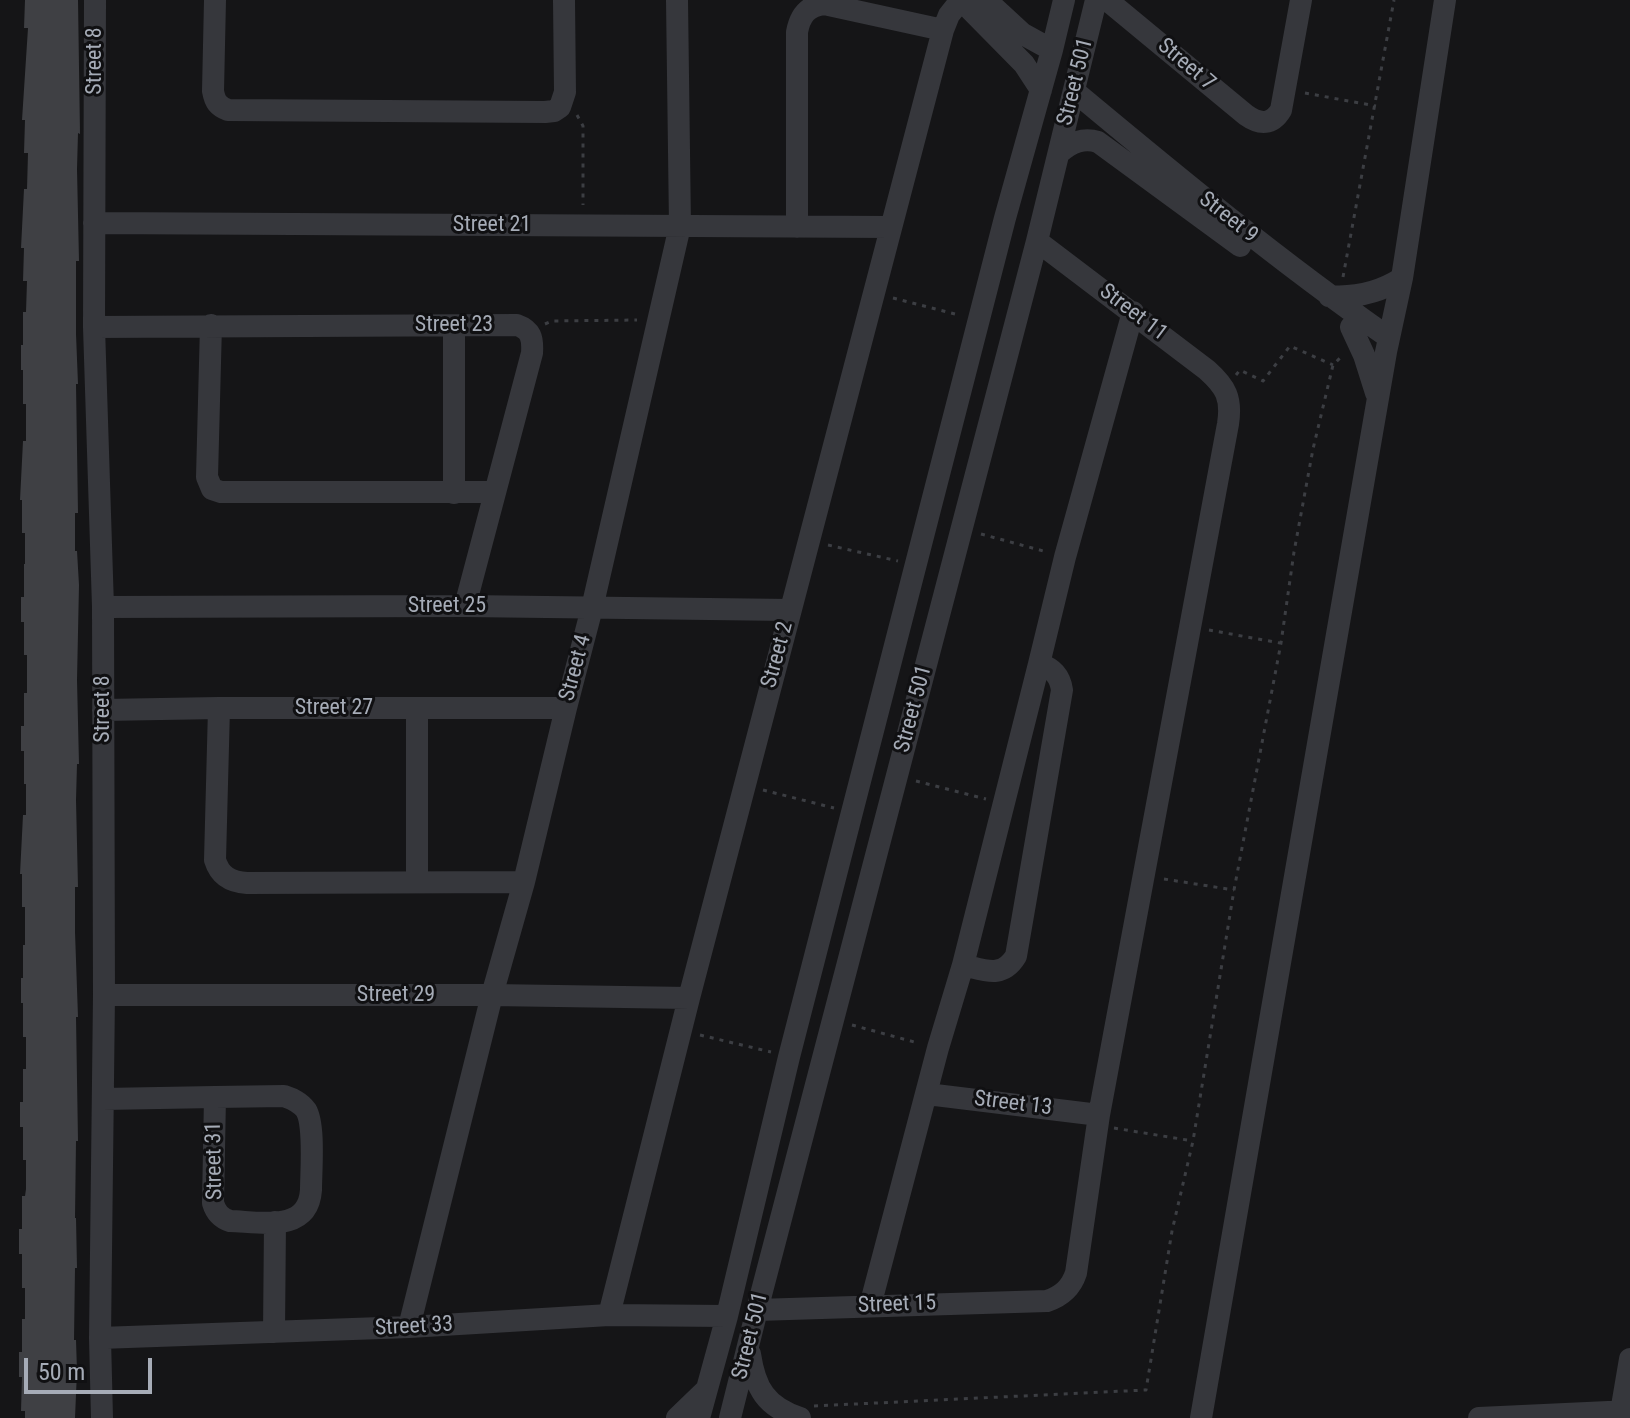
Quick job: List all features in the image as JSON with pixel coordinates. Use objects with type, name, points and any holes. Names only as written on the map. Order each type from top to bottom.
[{"type":"street","name":"Street 8","points":[[95,0],[94,327],[103,607],[102,1418]]},
{"type":"street","points":[[215,0],[213,91],[219,106],[228,110],[545,112],[560,107],[565,92],[564,0]]},
{"type":"street","name":"Street 4","points":[[409,1327],[592,608],[680,226],[677,0]]},
{"type":"street","points":[[961,0],[1024,64],[1041,90]]},
{"type":"street","name":"Street 2","points":[[609,1315],[744,785],[943,30],[949,15],[961,0]]},
{"type":"street","points":[[986,0],[1023,34],[1052,50]]},
{"type":"street","name":"Street 501","points":[[699,1418],[978,320],[1064,0]]},
{"type":"street","name":"Street 501","points":[[730,1418],[1037,241],[1096,0]]},
{"type":"street","name":"Street 7","points":[[1107,0],[1257,121],[1268,123],[1277,118],[1285,90]]},
{"type":"street","points":[[1285,90],[1301,0]]},
{"type":"street","points":[[1201,1418],[1387,344],[1402,278],[1445,0]]},
{"type":"street","points":[[797,227],[797,32],[801,17],[815,5],[837,5],[943,30]]},
{"type":"street","name":"Street 9","points":[[1074,91],[1211,204],[1334,296],[1387,344]]},
{"type":"street","name":"Street 9","points":[[1059,153],[1079,141],[1098,142],[1354,334],[1387,344]]},
{"type":"street","name":"Street 21","points":[[94,223],[891,227]]},
{"type":"street","name":"Street 11","points":[[1037,241],[1207,370],[1225,389]]},
{"type":"street","points":[[1334,296],[1373,293],[1402,278]]},
{"type":"street","points":[[870,1306],[963,965],[1065,557],[1133,312]]},
{"type":"street","points":[[211,325],[207,477],[212,489],[221,492],[495,492]]},
{"type":"street","name":"Street 23","points":[[94,327],[517,325],[531,334]]},
{"type":"street","points":[[454,326],[454,493]]},
{"type":"street","points":[[465,606],[532,353],[531,334]]},
{"type":"street","points":[[1354,334],[1378,400]]},
{"type":"street","points":[[1098,1120],[1229,415],[1225,389]]},
{"type":"street","name":"Street 25","points":[[103,607],[465,606],[790,610]]},
{"type":"street","points":[[963,965],[995,971],[1008,967],[1016,956],[1062,690],[1053,670],[1039,664]]},
{"type":"street","points":[[219,708],[215,851],[218,868],[223,875],[238,883],[524,882]]},
{"type":"street","points":[[417,708],[417,882]]},
{"type":"street","name":"Street 27","points":[[103,710],[566,708]]},
{"type":"street","name":"Street 29","points":[[104,995],[689,998]]},
{"type":"street","name":"Street 13","points":[[927,1094],[1098,1120]]},
{"type":"street","name":"Street 31","points":[[103,1099],[215,1097],[284,1096],[295,1100],[310,1118],[310,1199],[301,1215],[293,1220],[275,1222],[230,1221],[215,1210],[215,1097]]},
{"type":"street","name":"Street 15","points":[[757,1310],[1055,1299],[1074,1281],[1076,1273],[1098,1120]]},
{"type":"street","points":[[274,1332],[275,1222]]},
{"type":"street","name":"Street 33","points":[[100,1338],[409,1327],[609,1315],[727,1316]]},
{"type":"street","points":[[749,1348],[752,1370],[762,1393],[772,1404],[791,1414]]},
{"type":"street","points":[[1479,1418],[1625,1412],[1630,1359]]},
{"type":"street","points":[[677,1418],[709,1388]]},
{"type":"path","points":[[1334,296],[1376,106],[1394,0]]},
{"type":"path","points":[[1285,90],[1376,106]]},
{"type":"path","points":[[560,107],[572,110],[583,126],[582,225]]},
{"type":"path","points":[[874,293],[978,320]]},
{"type":"path","points":[[531,334],[552,321],[631,322],[638,320],[642,313]]},
{"type":"path","points":[[791,1414],[791,1407],[1146,1390],[1172,1231],[1193,1141],[1234,890],[1281,643],[1313,449],[1333,365],[1354,334]]},
{"type":"path","points":[[1225,389],[1240,370],[1263,381],[1290,346],[1333,365]]},
{"type":"path","points":[[962,529],[1065,557]]},
{"type":"path","points":[[808,541],[915,565]]},
{"type":"path","points":[[1190,626],[1281,643]]},
{"type":"path","points":[[897,776],[1003,803]]},
{"type":"path","points":[[744,785],[852,813]]},
{"type":"path","points":[[1145,876],[1234,890]]},
{"type":"path","points":[[833,1020],[938,1048]]},
{"type":"path","points":[[681,1031],[789,1057]]},
{"type":"path","points":[[1098,1120],[1193,1141]]},
{"type":"building","points":[[25,0],[78,0],[78,513],[75,513],[75,551],[79,585],[79,764],[76,800],[78,887],[75,887],[78,1141],[75,1418],[25,1418],[25,1411],[21,1411],[22,1377],[19,1377],[25,1288],[22,1288],[19,1229],[22,1229],[22,1196],[25,1196],[26,1189],[23,1127],[20,1127],[23,1069],[26,1069],[26,1037],[23,1037],[21,1003],[25,907],[22,907],[20,874],[23,815],[26,815],[21,726],[24,726],[24,693],[27,693],[27,655],[24,655],[24,622],[21,622],[25,533],[22,533],[20,500],[23,441],[26,441],[26,404],[23,404],[21,370],[27,281],[23,281],[24,248],[21,248],[28,153],[24,153],[25,120],[22,120],[28,28],[24,28]]}]
